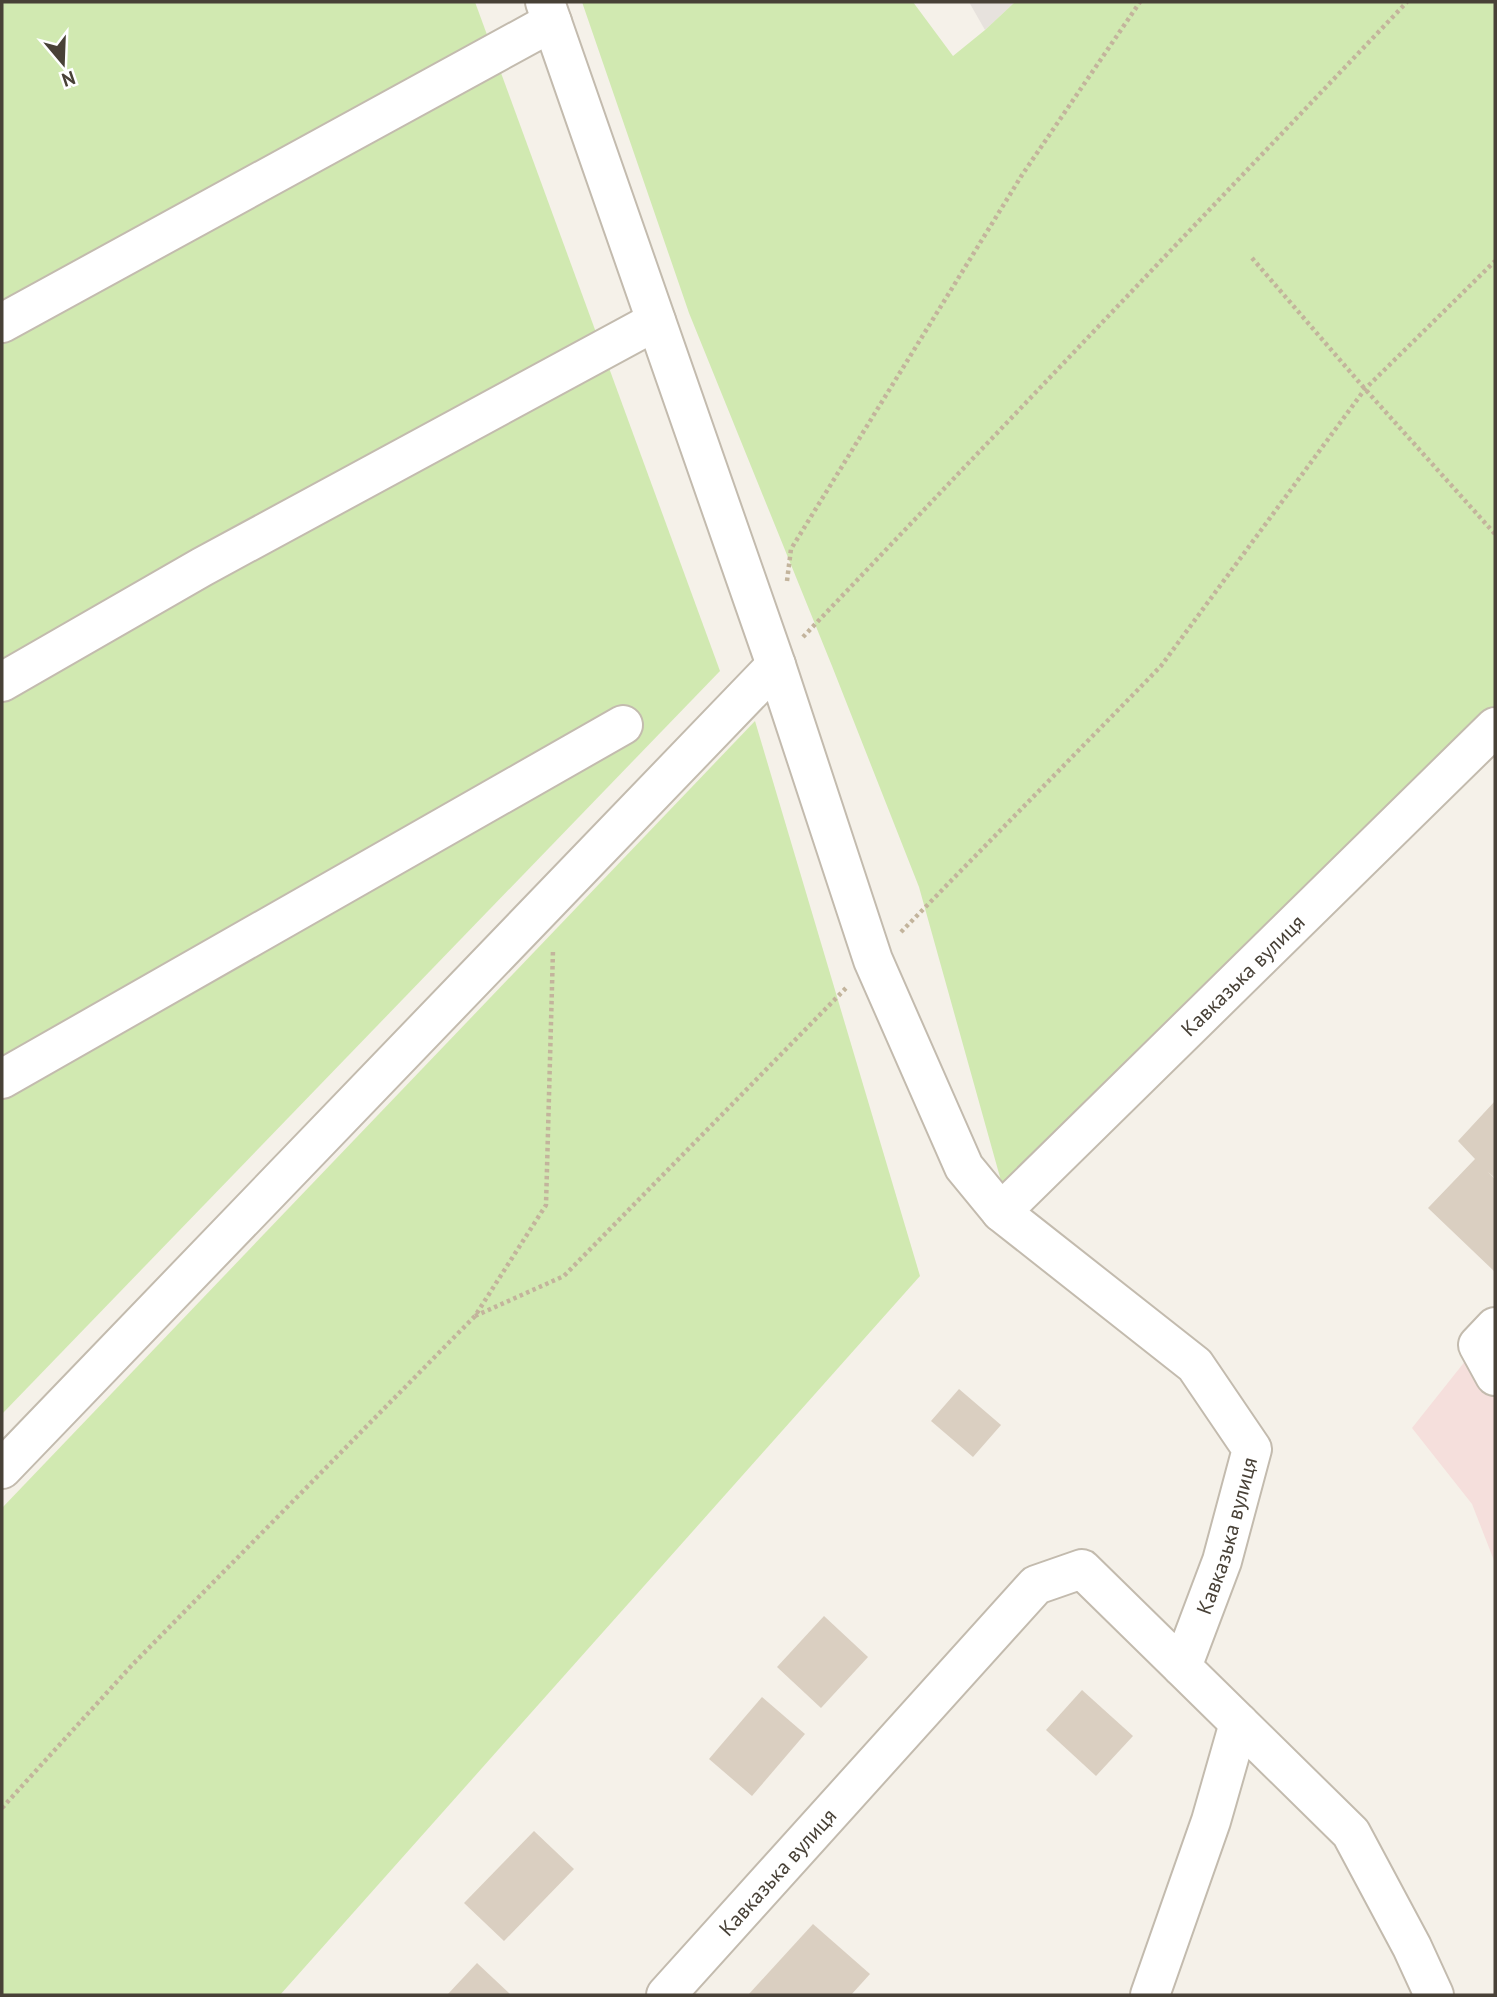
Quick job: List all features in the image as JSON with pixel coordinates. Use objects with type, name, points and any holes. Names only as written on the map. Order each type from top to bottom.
[{"type":"street","points":[[2,323],[549,12],[776,665],[873,960],[964,1167],[1001,1212]]},
{"type":"street","points":[[2,682],[202,567],[656,321]]},
{"type":"street","points":[[2,1469],[776,665]]},
{"type":"street","points":[[2,1079],[623,724]]},
{"type":"street","name":"Кавказька вулиця","points":[[666,1995],[1036,1585],[1082,1569],[1182,1667],[1222,1561],[1252,1449],[1195,1365],[1001,1212],[1495,727]]},
{"type":"street","points":[[1495,1327],[1478,1345],[1495,1376]]},
{"type":"street","points":[[1182,1667],[1351,1833],[1412,1947],[1434,1995]]},
{"type":"street","points":[[1150,1995],[1212,1821],[1239,1723]]},
{"type":"path","points":[[786,588],[791,549],[1022,175],[1140,2]]},
{"type":"path","points":[[776,665],[1407,2]]},
{"type":"path","points":[[1252,258],[1495,534]]},
{"type":"path","points":[[475,1316],[564,1276],[1161,666],[1365,389],[1495,261]]},
{"type":"path","points":[[2,1808],[133,1664],[475,1316],[546,1205],[553,949]]},
{"type":"shaded area","points":[[969,2],[1015,2],[985,30]]},
{"type":"shaded area","points":[[1495,1327],[1495,1563],[1472,1504],[1412,1428]]},
{"type":"green space","points":[[2,2],[475,2],[720,671],[2,1414]]},
{"type":"green space","points":[[582,2],[913,2],[953,56],[1015,2],[1495,2],[1495,709],[1003,1188],[919,887],[689,313]]},
{"type":"green space","points":[[755,721],[920,1276],[280,1995],[2,1995],[2,1508]]},
{"type":"building","points":[[1495,1101],[1495,1178],[1488,1172],[1495,1179],[1495,1272],[1428,1208],[1475,1159],[1458,1141]]},
{"type":"building","points":[[959,1389],[1001,1425],[973,1457],[931,1421]]},
{"type":"building","points":[[824,1616],[868,1657],[821,1708],[777,1667]]},
{"type":"building","points":[[1082,1690],[1133,1736],[1096,1776],[1046,1730]]},
{"type":"building","points":[[762,1697],[805,1734],[752,1796],[709,1759]]},
{"type":"building","points":[[534,1831],[574,1869],[504,1941],[464,1903]]},
{"type":"building","points":[[813,1924],[870,1974],[851,1995],[748,1995]]},
{"type":"building","points":[[477,1963],[511,1995],[447,1995]]}]
